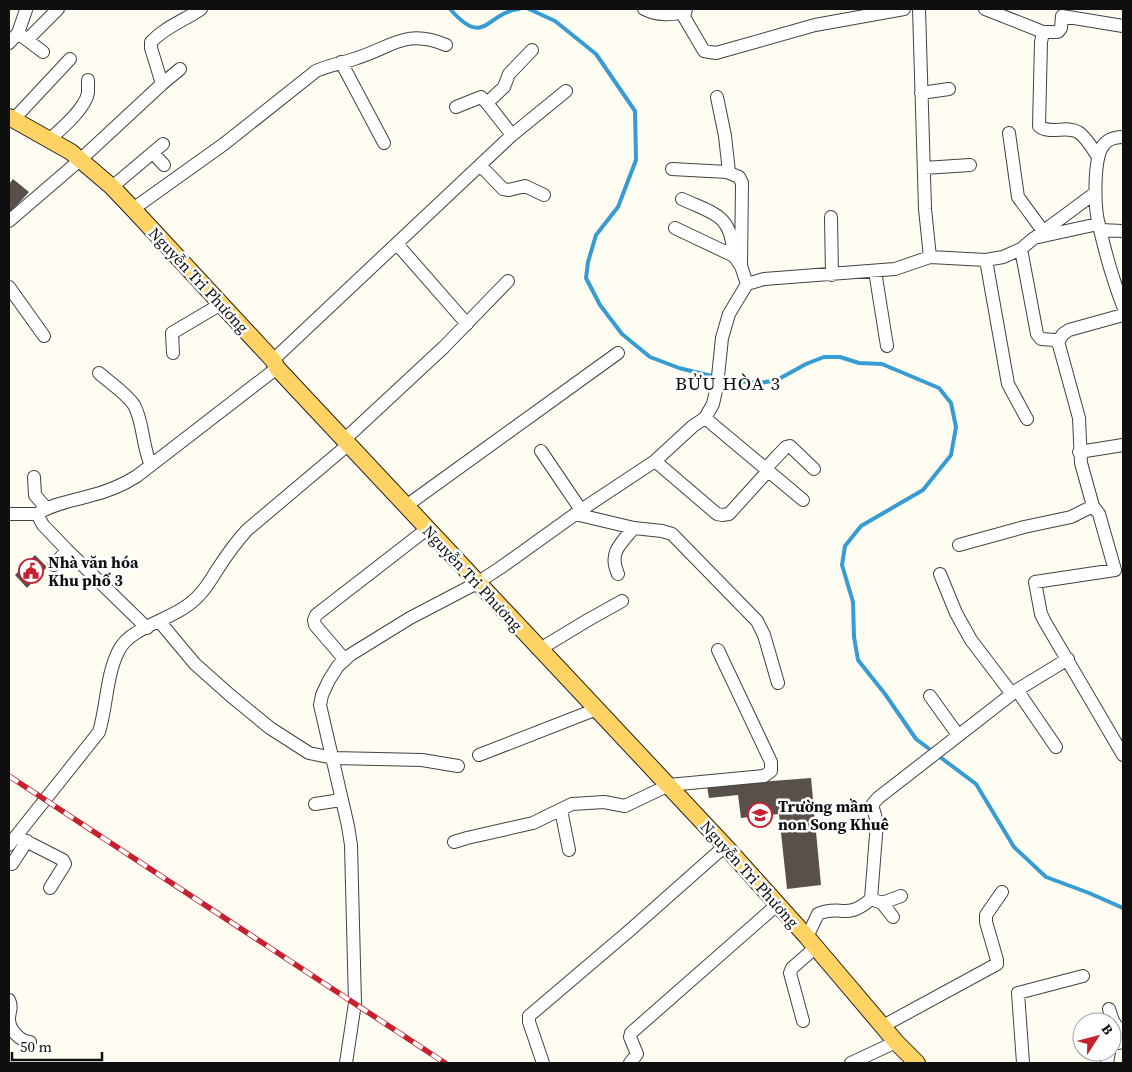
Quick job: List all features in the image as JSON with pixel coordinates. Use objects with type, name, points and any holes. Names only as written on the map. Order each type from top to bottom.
[{"type":"main road","name":"Nguyễn Tri Phương","points":[[11,119],[50,140],[80,160],[112,187],[477,583],[669,785],[778,904],[896,1042],[917,1063]]},
{"type":"street","points":[[9,43],[23,36],[58,9]]},
{"type":"street","points":[[162,84],[151,48],[151,42],[173,25],[189,18],[201,9]]},
{"type":"street","points":[[644,9],[656,14],[671,15],[685,10],[684,17],[704,51],[716,53],[815,26],[904,9]]},
{"type":"street","points":[[919,9],[924,168],[930,257]]},
{"type":"street","points":[[985,9],[1043,32],[1058,32],[1062,28],[1063,12],[1123,26]]},
{"type":"street","points":[[23,36],[26,10]]},
{"type":"street","points":[[1043,32],[1041,42],[1039,126],[1052,130],[1076,130],[1085,138],[1098,156]]},
{"type":"street","points":[[23,36],[43,52]]},
{"type":"street","points":[[133,209],[224,144],[316,70],[358,58],[410,38],[431,39],[446,45]]},
{"type":"street","points":[[487,104],[504,87],[509,74],[532,50]]},
{"type":"street","points":[[11,119],[70,59]]},
{"type":"street","points":[[341,62],[384,143]]},
{"type":"street","points":[[9,221],[80,160],[180,69]]},
{"type":"street","points":[[50,140],[83,104],[88,94],[88,80]]},
{"type":"street","points":[[921,93],[949,89]]},
{"type":"street","points":[[9,514],[41,511],[92,496],[127,482],[151,465],[275,364],[396,244],[480,165],[512,135],[566,91]]},
{"type":"street","points":[[456,107],[481,97],[512,135]]},
{"type":"street","points":[[717,97],[730,172]]},
{"type":"street","points":[[1009,133],[1018,197],[1038,235]]},
{"type":"street","points":[[1123,137],[1115,136],[1102,147],[1098,156],[1095,193],[1099,227],[1123,306]]},
{"type":"street","points":[[112,187],[158,148],[164,165]]},
{"type":"street","points":[[480,165],[503,190],[525,186],[544,195]]},
{"type":"street","points":[[924,168],[970,165]]},
{"type":"street","points":[[672,169],[730,172],[738,177],[742,183],[738,261]]},
{"type":"street","points":[[346,1063],[355,1003],[351,845],[320,705],[322,695],[338,666],[361,646],[477,583],[655,461],[693,426],[705,418],[713,404],[717,386],[722,338],[729,314],[747,284],[764,278],[832,275],[895,269],[930,257],[986,260],[1003,257],[1021,248],[1095,193]]},
{"type":"street","points":[[682,199],[720,217],[728,225],[738,261],[747,284]]},
{"type":"street","points":[[831,217],[832,275]]},
{"type":"street","points":[[1038,235],[1099,227],[1123,231]]},
{"type":"street","points":[[675,228],[738,261]]},
{"type":"street","points":[[396,244],[467,324]]},
{"type":"street","points":[[1021,248],[1036,334],[1041,339],[1058,342]]},
{"type":"street","points":[[986,260],[1008,384],[1026,419]]},
{"type":"street","points":[[876,271],[887,346]]},
{"type":"street","points":[[12,864],[15,840],[99,732],[119,649],[130,636],[173,615],[194,600],[210,582],[235,543],[247,530],[347,442],[508,281]]},
{"type":"street","points":[[9,287],[44,336]]},
{"type":"street","points":[[173,353],[172,333],[221,304]]},
{"type":"street","points":[[1123,315],[1069,330],[1062,334],[1058,342],[1079,418],[1079,452],[1093,506],[1099,514],[1115,570],[1036,582],[1042,614],[1123,755]]},
{"type":"street","points":[[406,506],[618,353]]},
{"type":"street","points":[[99,373],[130,400],[134,406],[147,457],[151,465]]},
{"type":"street","points":[[705,418],[803,500]]},
{"type":"street","points":[[1079,452],[1123,445]]},
{"type":"street","points":[[655,461],[717,514],[722,515],[729,514],[786,448],[790,446],[814,469]]},
{"type":"street","points":[[541,451],[578,512],[634,528],[662,530],[672,534],[758,621],[778,683]]},
{"type":"street","points":[[34,477],[35,495],[41,511],[43,525],[147,628]]},
{"type":"street","points":[[959,545],[1024,527],[1071,517],[1093,506]]},
{"type":"street","points":[[618,574],[614,565],[614,557],[620,545],[634,528]]},
{"type":"street","points":[[344,660],[314,625],[316,615],[427,529]]},
{"type":"street","points":[[54,565],[67,550]]},
{"type":"street","points":[[940,574],[956,613],[971,640],[1056,747]]},
{"type":"street","points":[[540,649],[622,601]]},
{"type":"street","points":[[160,621],[195,664],[270,728],[309,752],[332,758],[422,760],[458,766]]},
{"type":"street","points":[[454,842],[533,823],[572,804],[590,802],[629,805],[669,785],[764,776],[771,771],[771,762],[718,650]]},
{"type":"street","points":[[894,917],[876,901],[877,822],[872,805],[915,767],[1014,692],[1068,659]]},
{"type":"street","points":[[930,696],[958,735]]},
{"type":"street","points":[[479,755],[597,709]]},
{"type":"street","points":[[316,804],[341,800]]},
{"type":"street","points":[[561,810],[569,850]]},
{"type":"street","points":[[15,840],[63,860],[65,864],[50,888]]},
{"type":"street","points":[[543,1063],[529,1022],[529,1016],[725,846]]},
{"type":"street","points":[[883,1026],[997,964],[986,922],[986,915],[1002,892]]},
{"type":"street","points":[[804,1021],[790,973],[811,942],[818,914],[854,911],[876,901],[901,896]]},
{"type":"street","points":[[630,1063],[637,1054],[630,1037],[631,1033],[778,904]]},
{"type":"street","points":[[1023,1063],[1018,993],[1083,976]]},
{"type":"street","points":[[9,1000],[12,1006],[9,1021],[11,1026],[20,1038],[30,1042]]},
{"type":"street","points":[[1109,1009],[1113,1021],[1123,1036]]},
{"type":"street","points":[[851,1063],[896,1042]]},
{"type":"building","points":[[13,179],[29,192],[9,214],[9,184]]},
{"type":"building","points":[[35,555],[47,567],[27,588],[15,575]]},
{"type":"building","points":[[811,778],[821,885],[787,889],[779,814],[741,818],[738,795],[709,798],[707,786]]},
{"type":"waterway","points":[[450,9],[462,21],[479,28],[499,16],[519,9]]},
{"type":"waterway","points":[[529,9],[555,21],[596,54],[635,111],[636,160],[618,207],[596,235],[588,262],[586,278],[600,305],[622,334],[650,357],[679,368],[732,381],[760,383],[777,380],[806,364],[824,357],[840,357],[859,363],[882,364],[939,388],[951,403],[956,427],[951,455],[923,490],[861,526],[845,546],[842,565],[853,602],[854,637],[858,660],[885,694],[916,739],[976,784],[1014,847],[1046,877],[1123,908]]},
{"type":"railway","points":[[9,776],[445,1063]]},
{"type":"place","name":"Nhà văn hóa Khu phố 3","points":[[31,571]]},
{"type":"place","name":"Trường mầm non Song Khuê","points":[[760,815]]},
{"type":"district","name":"BỬU HÒA 3","points":[[728,383]]}]
